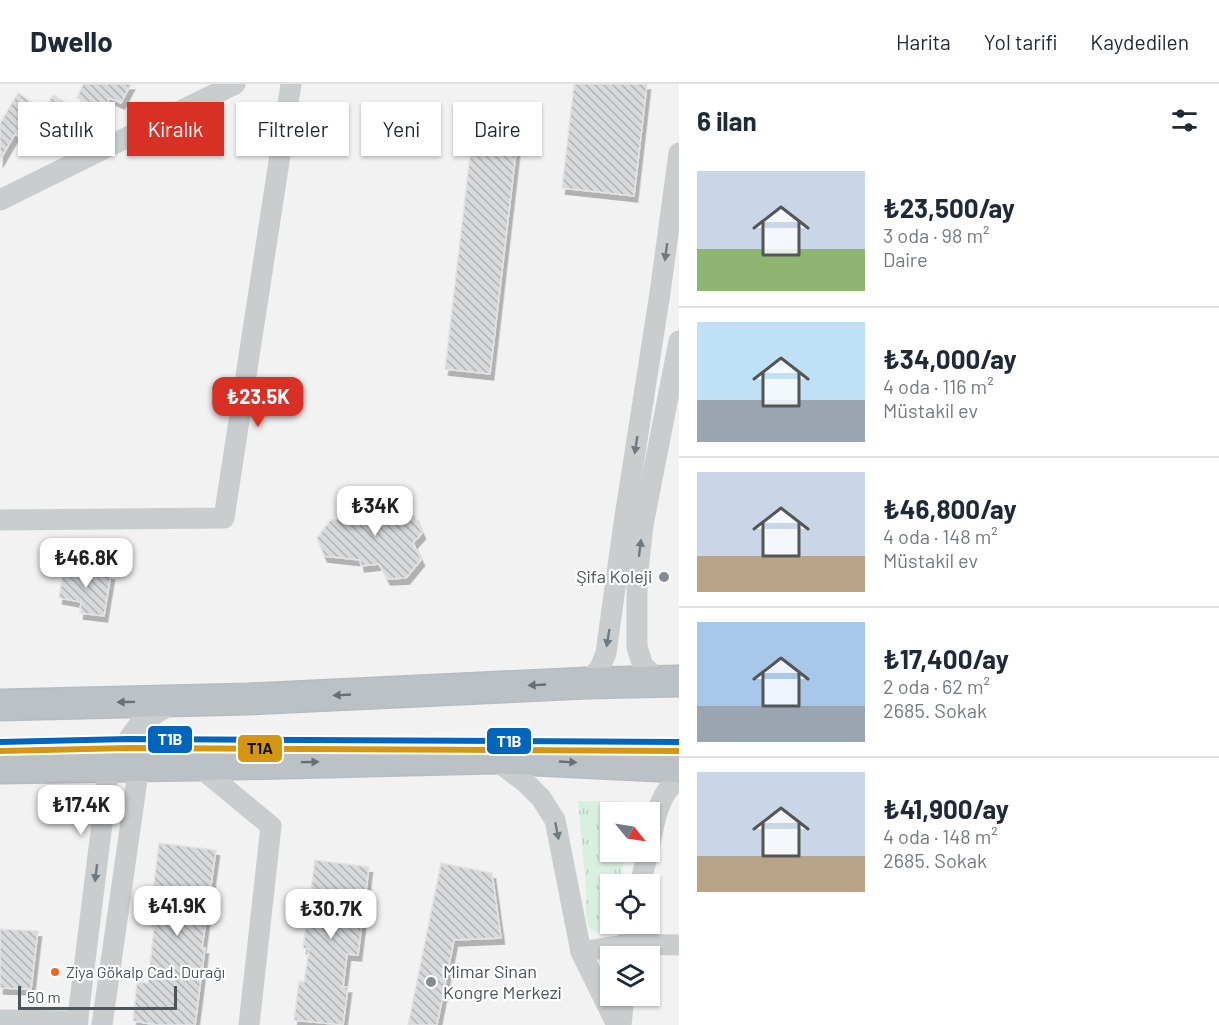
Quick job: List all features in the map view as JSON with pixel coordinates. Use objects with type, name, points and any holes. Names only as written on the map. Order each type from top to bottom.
[{"type":"highway","points":[[0,705],[248,699],[587,682],[670,681]]},
{"type":"highway","points":[[0,768],[493,758],[679,767]]},
{"type":"street","points":[[0,200],[235,84]]},
{"type":"street","points":[[0,520],[224,518],[291,84]]},
{"type":"street","points":[[670,681],[643,666],[637,647],[627,580],[624,524],[679,153]]},
{"type":"street","points":[[587,682],[600,668],[606,653],[643,525],[679,341]]},
{"type":"street","points":[[0,1020],[77,1023],[109,766],[140,723],[178,701]]},
{"type":"street","points":[[493,758],[542,798],[555,820],[581,952],[619,1025]]},
{"type":"street","points":[[197,765],[271,825],[249,1025]]},
{"type":"street","points":[[102,1025],[139,766]]},
{"type":"street","points":[[660,808],[663,797],[673,783],[679,780]]},
{"type":"street","points":[[581,952],[630,942],[679,945]]},
{"type":"street","points":[[619,1025],[622,1006]]},
{"type":"green space","points":[[578,801],[636,802],[600,802],[600,862],[624,862],[621,874],[600,874],[600,933],[589,927],[586,916],[586,887]]},
{"type":"building","points":[[83,84],[131,84],[121,103],[110,98],[108,102],[84,102],[77,98]]},
{"type":"building","points":[[574,84],[647,84],[634,196],[562,188]]},
{"type":"building","points":[[18,93],[33,102],[18,102],[18,136],[15,134],[0,160],[0,123]]},
{"type":"building","points":[[53,95],[65,102],[48,102]]},
{"type":"building","points":[[470,156],[515,156],[490,374],[445,369]]},
{"type":"building","points":[[401,495],[402,515],[414,515],[422,533],[413,543],[421,560],[406,578],[387,579],[379,564],[361,566],[360,560],[324,556],[317,538],[330,520],[344,519],[352,507],[368,510],[378,496]]},
{"type":"building","points":[[64,566],[111,574],[104,616],[80,613],[81,602],[59,598]]},
{"type":"building","points":[[159,843],[216,850],[202,948],[205,948],[195,1025],[157,1025],[133,1021],[137,982],[148,983],[154,928],[151,927],[154,883]]},
{"type":"building","points":[[315,860],[369,867],[358,955],[347,954],[343,987],[348,987],[343,1025],[294,1020],[299,981],[304,982],[309,949],[303,948]]},
{"type":"building","name":"Mimar Sinan Kongre Merkezi","points":[[441,863],[492,873],[501,938],[454,940],[437,1025],[408,1025]]},
{"type":"building","points":[[0,929],[38,931],[31,989],[0,988]]},
{"type":"transit line","name":"T1B","points":[[0,742],[128,739],[679,742]]},
{"type":"transit line","name":"T1A","points":[[0,751],[128,748],[679,751]]},
{"type":"place","name":"Şifa Koleji","points":[[664,577]]},
{"type":"place","name":"Ziya Gökalp Cad. Durağı","points":[[55,972]]},
{"type":"place","name":"Mimar Sinan Kongre Merkezi","points":[[431,982]]}]
